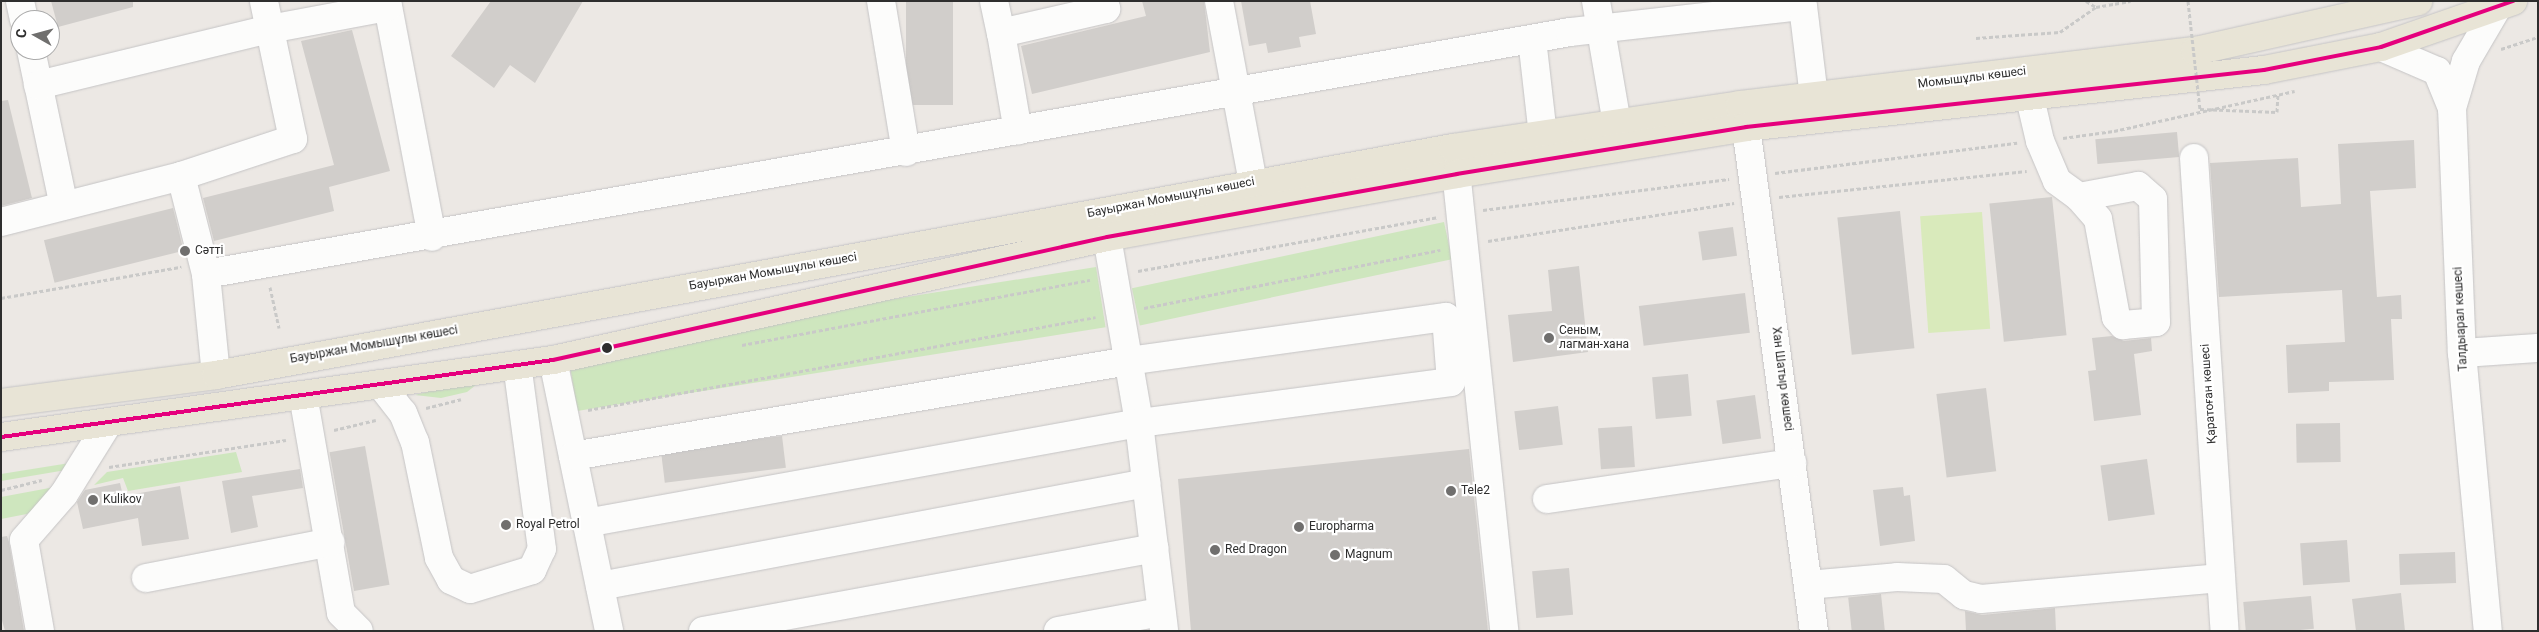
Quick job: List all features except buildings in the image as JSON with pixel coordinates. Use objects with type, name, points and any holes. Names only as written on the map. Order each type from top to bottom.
[{"type":"main road","name":"Момышұлы көшесі","points":[[1543,135],[1814,96],[2195,51],[2407,4]]},
{"type":"main road","name":"Бауыржан Момышұлы көшесі","points":[[2,437],[553,360],[1105,224],[1253,182],[1455,161],[1746,127],[2206,79],[2381,47],[2505,4]]},
{"type":"main road","name":"Бауыржан Момышұлы көшесі","points":[[1,403],[216,375],[1105,224],[1455,161],[1543,135]]},
{"type":"main road","points":[[1,387],[86,393]]},
{"type":"street","points":[[1,222],[181,176],[293,138],[264,1]]},
{"type":"street","points":[[881,1],[906,152]]},
{"type":"street","points":[[994,1],[1018,131]]},
{"type":"street","points":[[1001,33],[1106,9],[1104,1]]},
{"type":"street","points":[[1219,1],[1238,92],[1253,182]]},
{"type":"street","points":[[1596,1],[1617,124]]},
{"type":"street","points":[[38,85],[270,29],[387,4],[432,237]]},
{"type":"street","points":[[2452,108],[2461,71],[2505,4]]},
{"type":"street","points":[[206,274],[432,237],[1532,39],[1601,29],[1804,6],[1814,96]]},
{"type":"street","points":[[1532,39],[1543,135]]},
{"type":"street","name":"Талдыарал көшесі","points":[[2381,47],[2437,71],[2452,108],[2462,353],[2488,631]]},
{"type":"street","points":[[33,60],[64,206]]},
{"type":"street","points":[[2030,98],[2040,140],[2057,181],[2080,197],[2098,219],[2116,317],[2123,325],[2156,322],[2153,199],[2138,186],[2080,197]]},
{"type":"street","name":"Хан Шатыр көшесі","points":[[1746,127],[1814,631]]},
{"type":"street","name":"Қаратоған көшесі","points":[[2194,158],[2225,631]]},
{"type":"street","points":[[1451,382],[1466,244],[1455,161]]},
{"type":"street","points":[[181,176],[206,274],[216,375]]},
{"type":"street","points":[[1058,631],[1163,621],[1139,423],[1112,276],[1105,224]]},
{"type":"street","points":[[573,456],[1128,361],[1459,315]]},
{"type":"street","points":[[1459,315],[1478,381],[1504,631]]},
{"type":"street","points":[[2462,353],[2538,348]]},
{"type":"street","points":[[553,360],[609,631]]},
{"type":"street","points":[[380,384],[403,413],[415,442],[439,558],[451,580],[470,589],[532,570],[542,549],[517,365]]},
{"type":"street","points":[[586,523],[1139,423],[1451,382],[1478,381]]},
{"type":"street","points":[[303,395],[331,542],[341,613],[359,631]]},
{"type":"street","points":[[40,631],[24,540],[78,472],[108,422]]},
{"type":"street","points":[[1546,499],[1792,463]]},
{"type":"street","points":[[600,586],[1146,483]]},
{"type":"street","points":[[146,578],[331,542]]},
{"type":"street","points":[[703,631],[1154,548]]},
{"type":"street","points":[[1808,584],[1896,577],[1944,579],[1964,595],[1981,599],[2221,578]]},
{"type":"path","points":[[2086,1],[2096,7]]},
{"type":"path","points":[[1976,38],[2060,32],[2096,7],[2130,1]]},
{"type":"path","points":[[2188,1],[2200,109],[2277,112],[2278,95]]},
{"type":"path","points":[[2474,52],[2511,47],[2538,37]]},
{"type":"path","points":[[564,414],[1119,313],[1753,188],[2040,140],[2114,131],[2305,89]]},
{"type":"path","points":[[732,347],[1462,212],[1753,188],[2037,170]]},
{"type":"path","points":[[1,490],[78,472],[310,436],[466,398]]},
{"type":"green space","points":[[1982,212],[1990,329],[1928,333],[1920,216]]},
{"type":"green space","points":[[1444,222],[1452,259],[1140,325],[1132,288]]},
{"type":"green space","points":[[1096,267],[1106,327],[577,411],[568,351]]},
{"type":"green space","points":[[486,377],[467,392],[441,398],[415,395]]},
{"type":"green space","points":[[236,452],[242,472],[128,491],[123,478],[94,485],[107,472]]},
{"type":"green space","points":[[76,462],[72,469],[1,481],[1,474]]},
{"type":"green space","points":[[60,486],[37,512],[1,519],[1,497]]},
{"type":"transit line","points":[[1,437],[553,360],[1107,237],[1457,174],[1746,127],[2264,70],[2381,47],[2513,1]]},
{"type":"place","name":"Сәтті","points":[[185,251]]},
{"type":"place","name":"Сеным, лагман-хана","points":[[1549,338]]},
{"type":"place","name":"Tele2","points":[[1451,491]]},
{"type":"place","name":"Kulikov","points":[[93,500]]},
{"type":"place","name":"Royal Petrol","points":[[506,525]]},
{"type":"place","name":"Europharma","points":[[1299,527]]},
{"type":"place","name":"Red Dragon","points":[[1215,550]]},
{"type":"place","name":"Magnum","points":[[1335,555]]}]
